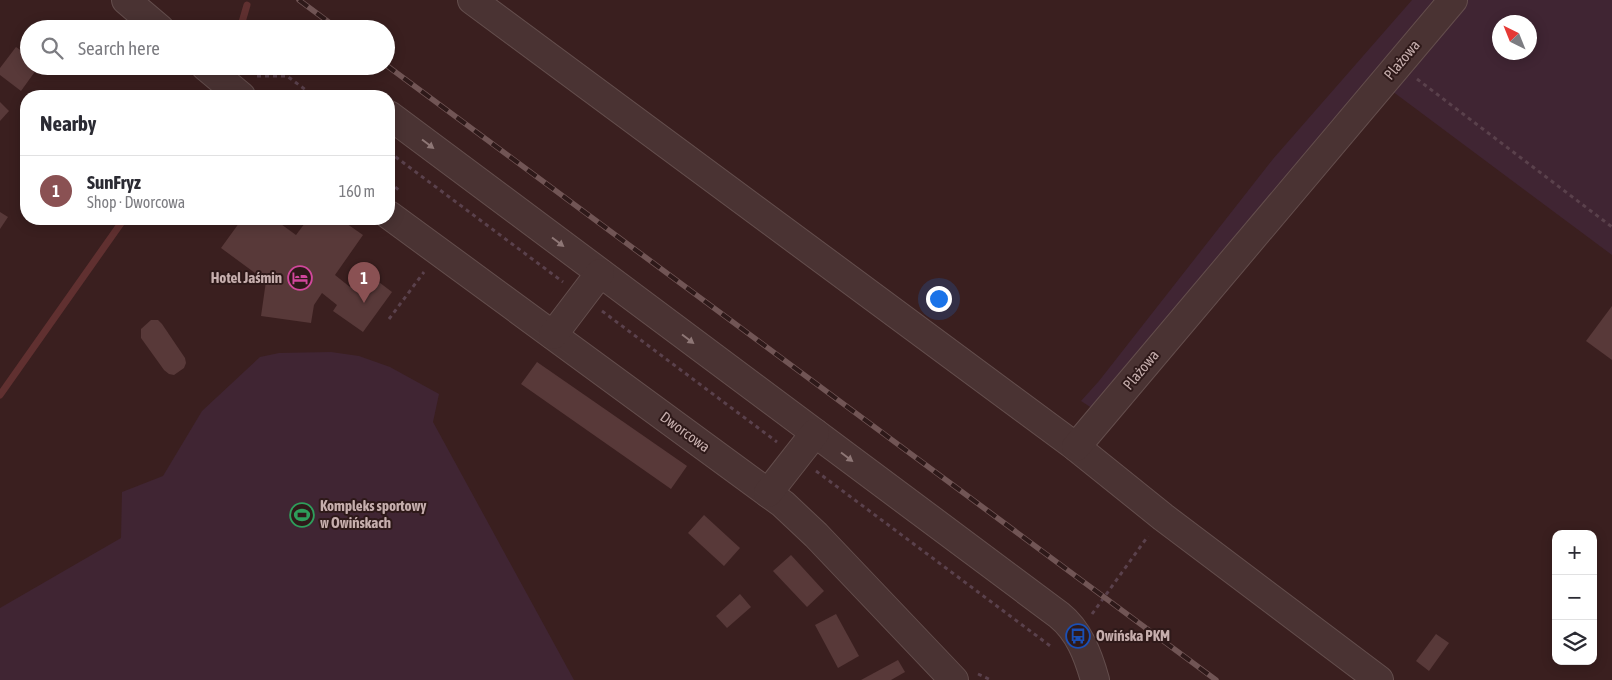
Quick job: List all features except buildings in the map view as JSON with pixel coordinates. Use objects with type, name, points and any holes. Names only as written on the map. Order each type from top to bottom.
[{"type":"street","points":[[126,0],[149,20]]},
{"type":"street","points":[[472,0],[1076,446],[1163,517],[1379,680]]},
{"type":"street","name":"Plażowa","points":[[1076,446],[1453,0]]},
{"type":"street","points":[[223,75],[245,86]]},
{"type":"street","points":[[395,119],[1066,620],[1078,636],[1095,680]]},
{"type":"street","name":"Dworcowa","points":[[395,219],[768,493],[807,526],[948,673],[968,680]]},
{"type":"street","points":[[553,335],[600,273]]},
{"type":"street","points":[[768,493],[815,433]]},
{"type":"path","points":[[1398,65],[1612,227]]},
{"type":"path","points":[[245,86],[288,76],[306,90]]},
{"type":"path","points":[[395,157],[1058,652]]},
{"type":"path","points":[[389,319],[439,252]]},
{"type":"path","points":[[1091,619],[1093,611],[1163,517]]},
{"type":"shaded area","points":[[1412,0],[1612,0],[1612,255],[1392,91],[1115,423],[1081,401],[1099,381],[1273,159]]},
{"type":"shaded area","name":"Kompleks sportowy w Owińskach","points":[[331,352],[359,356],[390,367],[439,394],[433,422],[574,680],[0,680],[0,608],[121,538],[122,492],[163,476],[202,411],[260,357],[279,353]]},
{"type":"waterway","points":[[243,20],[247,5]]},
{"type":"waterway","points":[[0,395],[120,225]]},
{"type":"railway","points":[[299,0],[326,20]]},
{"type":"railway","points":[[395,72],[1216,680]]},
{"type":"place","name":"Hotel Jaśmin","points":[[300,278]]},
{"type":"place","name":"SunFryz","points":[[364,303]]},
{"type":"place","name":"Kompleks sportowy w Owińskach","points":[[302,515]]},
{"type":"place","name":"Owińska PKM","points":[[1078,636]]}]
